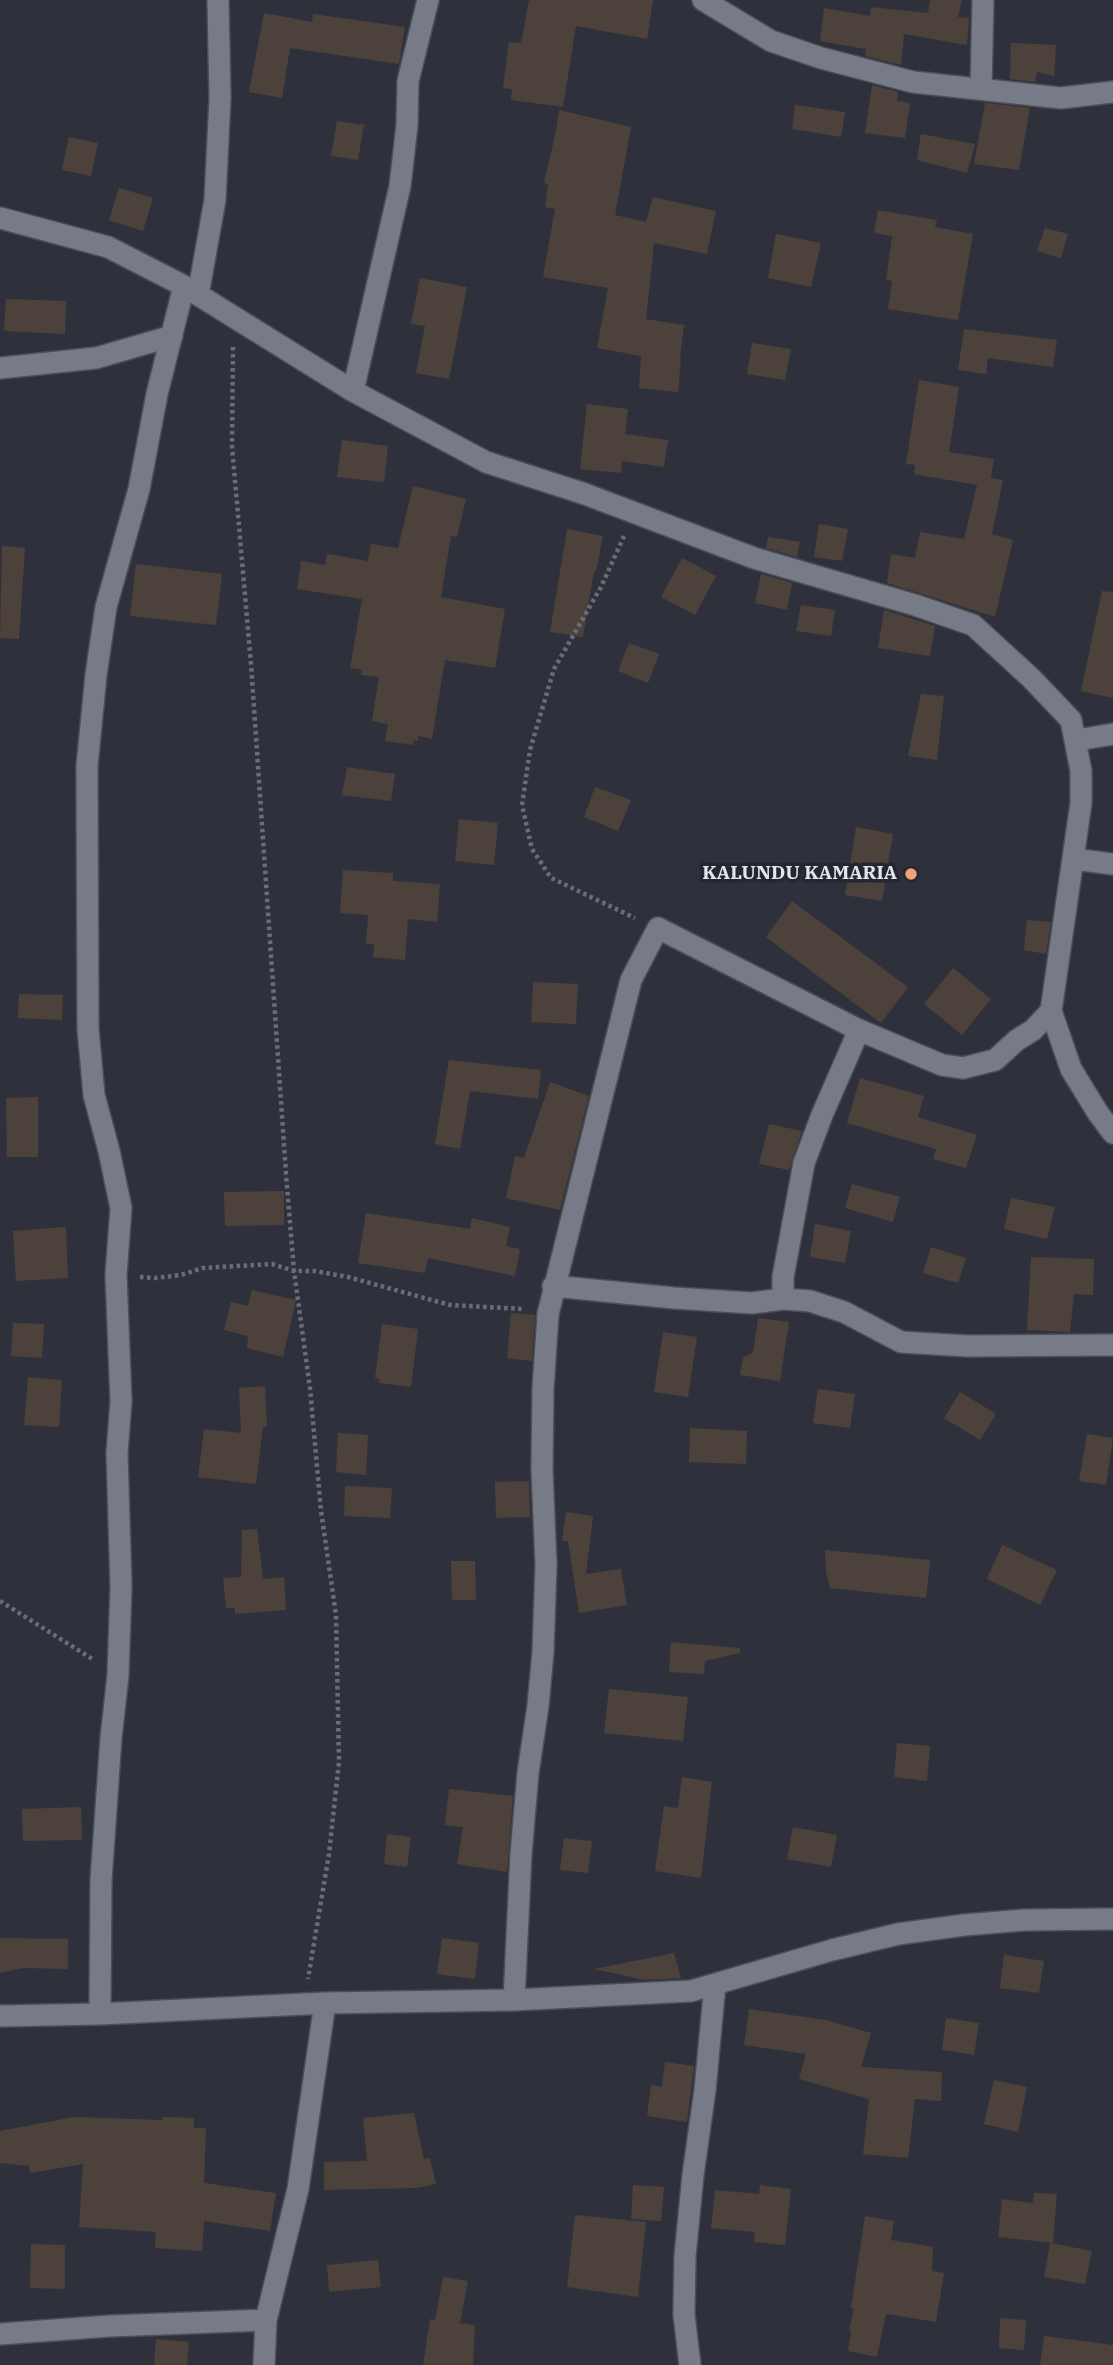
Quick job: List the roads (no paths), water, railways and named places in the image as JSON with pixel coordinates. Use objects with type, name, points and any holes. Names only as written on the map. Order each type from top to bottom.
[{"type":"street","points":[[100,2014],[100,1880],[118,1675],[121,1550],[117,1453],[121,1401],[116,1275],[121,1208],[94,1095],[88,1029],[87,766],[106,607],[139,489],[157,394],[172,335],[191,290],[215,201],[220,98],[218,0]]},
{"type":"street","points":[[353,391],[400,186],[407,125],[408,81],[428,0]]},
{"type":"street","points":[[703,0],[771,41],[821,58],[914,82],[1061,98],[1113,92]]},
{"type":"street","points":[[981,89],[983,0]]},
{"type":"street","points":[[0,218],[108,247],[191,290],[353,391],[486,462],[585,494],[754,558],[915,605],[973,625],[1031,678],[1071,720],[1077,740],[1081,803],[1051,1012],[1071,1069],[1113,1133]]},
{"type":"street","points":[[0,368],[96,358],[172,335]]},
{"type":"street","points":[[1077,740],[1113,734]]},
{"type":"street","points":[[1074,859],[1113,864]]},
{"type":"street","points":[[514,2000],[522,1840],[543,1653],[546,1565],[542,1470],[543,1389],[548,1314],[631,980],[658,928],[859,1030],[942,1065],[962,1068],[995,1060],[1051,1012]]},
{"type":"street","points":[[783,1299],[783,1277],[804,1163],[859,1030]]},
{"type":"street","points":[[553,1286],[752,1303],[783,1299],[810,1301],[844,1312],[901,1342],[968,1346],[1113,1345]]},
{"type":"street","points":[[0,2016],[325,2003],[514,2000],[691,1991],[898,1934],[976,1924],[1113,1919]]},
{"type":"street","points":[[690,2365],[684,2315],[685,2256],[715,1984]]},
{"type":"street","points":[[264,2365],[266,2320],[298,2189],[325,2003]]},
{"type":"street","points":[[0,2334],[110,2326],[266,2320]]},
{"type":"place","name":"KALUNDU KAMARIA","points":[[911,874]]}]
